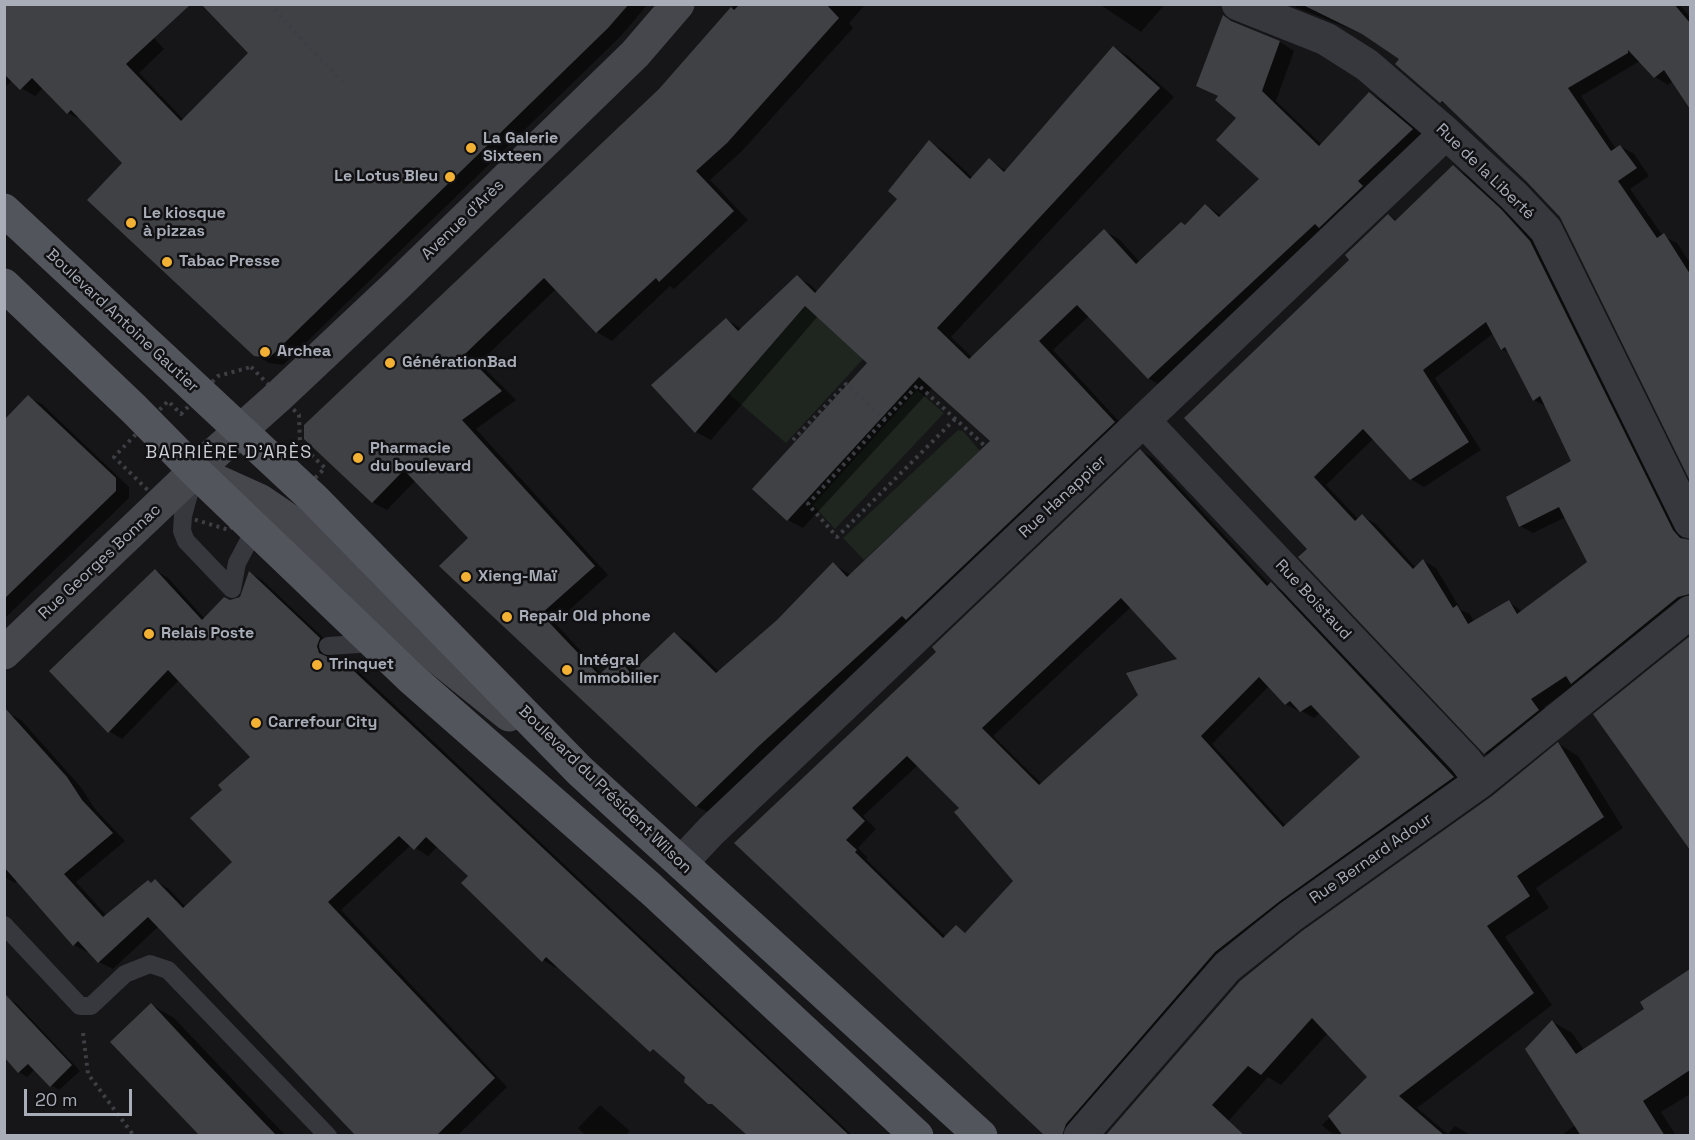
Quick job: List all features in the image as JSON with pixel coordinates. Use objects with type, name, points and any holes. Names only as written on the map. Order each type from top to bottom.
[{"type":"main road","name":"Avenue d'Arès","points":[[195,471],[399,283],[635,54],[678,4]]},
{"type":"main road","name":"Boulevard Antoine Gautier","points":[[4,210],[200,394],[242,430]]},
{"type":"main road","points":[[4,285],[411,678],[651,889],[917,1136]]},
{"type":"main road","name":"Boulevard du Président Wilson","points":[[242,430],[314,499],[580,771],[981,1136]]},
{"type":"main road","points":[[195,471],[259,500],[290,521],[432,653],[580,771]]},
{"type":"main road","name":"Rue Georges Bonnac","points":[[4,653],[195,471]]},
{"type":"street","name":"Rue de la Liberté","points":[[1238,4],[1326,39],[1366,65],[1514,196],[1546,230],[1690,522]]},
{"type":"street","name":"Rue Hanappier","points":[[681,863],[760,784],[1446,134]]},
{"type":"street","name":"Rue Boistaud","points":[[1144,421],[1465,760],[1481,781]]},
{"type":"street","name":"Rue Bernard Adour","points":[[1080,1136],[1227,968],[1290,916],[1481,781],[1690,612]]},
{"type":"lane","points":[[195,471],[183,516],[182,531],[186,541],[232,589],[237,563],[255,529]]},
{"type":"lane","points":[[328,646],[374,643]]},
{"type":"lane","points":[[4,926],[80,1006],[91,1006],[125,974],[142,967],[150,964],[168,970],[328,1136]]},
{"type":"path","points":[[269,4],[342,82]]},
{"type":"path","points":[[793,440],[846,384],[885,419]]},
{"type":"path","points":[[956,418],[837,537],[808,504],[918,385],[956,418],[985,446]]},
{"type":"path","points":[[80,1006],[88,1074],[134,1136]]},
{"type":"shaded area","points":[[805,306],[863,359],[786,443],[729,394]]},
{"type":"shaded area","points":[[917,390],[944,413],[835,529],[813,505]]},
{"type":"shaded area","points":[[958,430],[963,431],[980,451],[864,560],[843,538]]},
{"type":"building","points":[[4,4],[191,4],[126,64],[181,121],[248,53],[201,4],[629,4],[608,28],[269,358],[254,356],[87,200],[122,163],[71,110],[67,114],[32,78],[20,90],[4,74]]},
{"type":"building","points":[[740,4],[826,4],[839,18],[727,143],[696,171],[734,211],[659,282],[656,278],[596,333],[544,278],[465,354],[502,391],[462,420],[595,566],[541,614],[599,675],[617,658],[631,673],[674,632],[716,673],[777,620],[833,562],[847,577],[990,441],[919,377],[787,521],[752,489],[867,363],[805,306],[695,433],[651,385],[726,318],[738,331],[797,275],[815,293],[897,199],[888,191],[929,140],[970,179],[989,158],[1004,172],[1113,46],[1160,88],[937,328],[969,359],[1104,229],[1136,264],[1181,222],[1185,225],[1205,204],[1219,217],[1259,179],[1216,140],[1236,118],[1215,100],[1218,96],[1196,86],[1223,15],[1231,21],[1280,41],[1262,91],[1319,146],[1369,92],[1413,129],[1358,181],[1363,186],[1319,228],[1315,224],[1148,379],[1077,305],[1039,341],[1115,422],[906,620],[902,616],[760,745],[696,807],[439,566],[468,538],[404,470],[372,503],[304,439],[304,425],[659,89],[731,7],[734,10]]},
{"type":"building","points":[[1301,4],[1674,4],[1690,23],[1690,109],[1664,70],[1654,78],[1628,50],[1628,53],[1568,88],[1611,151],[1620,145],[1637,168],[1618,181],[1657,238],[1664,233],[1690,274],[1690,481],[1560,217],[1527,182],[1442,101],[1440,103],[1395,64],[1399,59],[1362,34]]},
{"type":"building","points":[[1453,165],[1501,209],[1530,241],[1673,530],[1680,538],[1690,540],[1690,594],[1678,597],[1571,684],[1566,676],[1531,699],[1539,710],[1484,754],[1298,557],[1307,549],[1184,418],[1349,260],[1345,255],[1388,214],[1395,221]],"holes":[[[1486,322],[1501,350],[1505,347],[1533,401],[1540,396],[1571,461],[1506,497],[1519,527],[1559,507],[1587,562],[1517,614],[1509,600],[1468,624],[1457,605],[1453,608],[1423,559],[1413,569],[1362,514],[1355,521],[1314,477],[1363,429],[1410,480],[1469,442],[1423,370]]]},
{"type":"building","points":[[28,395],[116,478],[116,491],[4,599],[4,420]]},
{"type":"building","points":[[1140,449],[1267,586],[1271,582],[1454,777],[1280,901],[1215,952],[1066,1124],[1062,1136],[1045,1136],[734,843],[936,652],[932,647]],"holes":[[[1121,598],[1177,659],[1126,673],[1138,695],[1039,785],[982,728]],[[1259,677],[1285,705],[1290,701],[1300,712],[1311,705],[1360,757],[1283,827],[1201,736]],[[907,756],[959,808],[954,812],[1013,881],[965,933],[956,925],[943,938],[855,852],[857,850],[846,840],[865,821],[852,808]]]},
{"type":"building","points":[[155,569],[202,620],[224,597],[230,600],[240,597],[249,571],[320,638],[317,646],[319,653],[328,657],[339,657],[850,1136],[748,1136],[712,1104],[708,1104],[684,1082],[685,1077],[653,1049],[650,1052],[546,957],[542,962],[461,883],[468,876],[426,837],[414,850],[399,836],[328,902],[495,1078],[436,1136],[356,1136],[148,917],[98,963],[78,941],[73,946],[4,867],[4,707],[67,777],[82,800],[113,833],[64,874],[103,917],[148,880],[151,883],[155,879],[183,908],[232,862],[190,818],[222,790],[218,785],[250,757],[168,670],[108,733],[49,671]]},
{"type":"building","points":[[1690,636],[1690,850],[1593,714]]},
{"type":"building","points":[[1558,742],[1604,817],[1517,876],[1530,896],[1487,926],[1534,993],[1399,1096],[1445,1136],[1343,1136],[1328,1116],[1367,1077],[1312,1018],[1261,1075],[1248,1066],[1212,1105],[1245,1136],[1105,1136],[1240,981],[1302,931],[1492,796]]},
{"type":"building","points":[[1690,969],[1690,1070],[1643,1101],[1665,1136],[1581,1136],[1525,1049],[1552,1020],[1576,1054],[1644,1009],[1640,1002]]},
{"type":"building","points":[[4,993],[72,1065],[50,1087],[28,1064],[18,1073],[4,1057]]},
{"type":"building","points":[[151,1003],[277,1136],[200,1136],[110,1042]]},
{"type":"place","name":"La Galerie Sixteen","points":[[471,148]]},
{"type":"place","name":"Le Lotus Bleu","points":[[450,177]]},
{"type":"place","name":"Le kiosque à pizzas","points":[[131,223]]},
{"type":"place","name":"Tabac Presse","points":[[167,262]]},
{"type":"place","name":"Archea","points":[[265,352]]},
{"type":"place","name":"GénérationBad","points":[[390,363]]},
{"type":"place","name":"Pharmacie du boulevard","points":[[358,458]]},
{"type":"place","name":"Xieng-Maï","points":[[466,577]]},
{"type":"place","name":"Repair Old phone","points":[[507,617]]},
{"type":"place","name":"Relais Poste","points":[[149,634]]},
{"type":"place","name":"Trinquet","points":[[317,665]]},
{"type":"place","name":"Intégral Immobilier","points":[[567,670]]},
{"type":"place","name":"Carrefour City","points":[[256,723]]},
{"type":"district","name":"BARRIÈRE D'ARÈS","points":[[229,453]]}]
